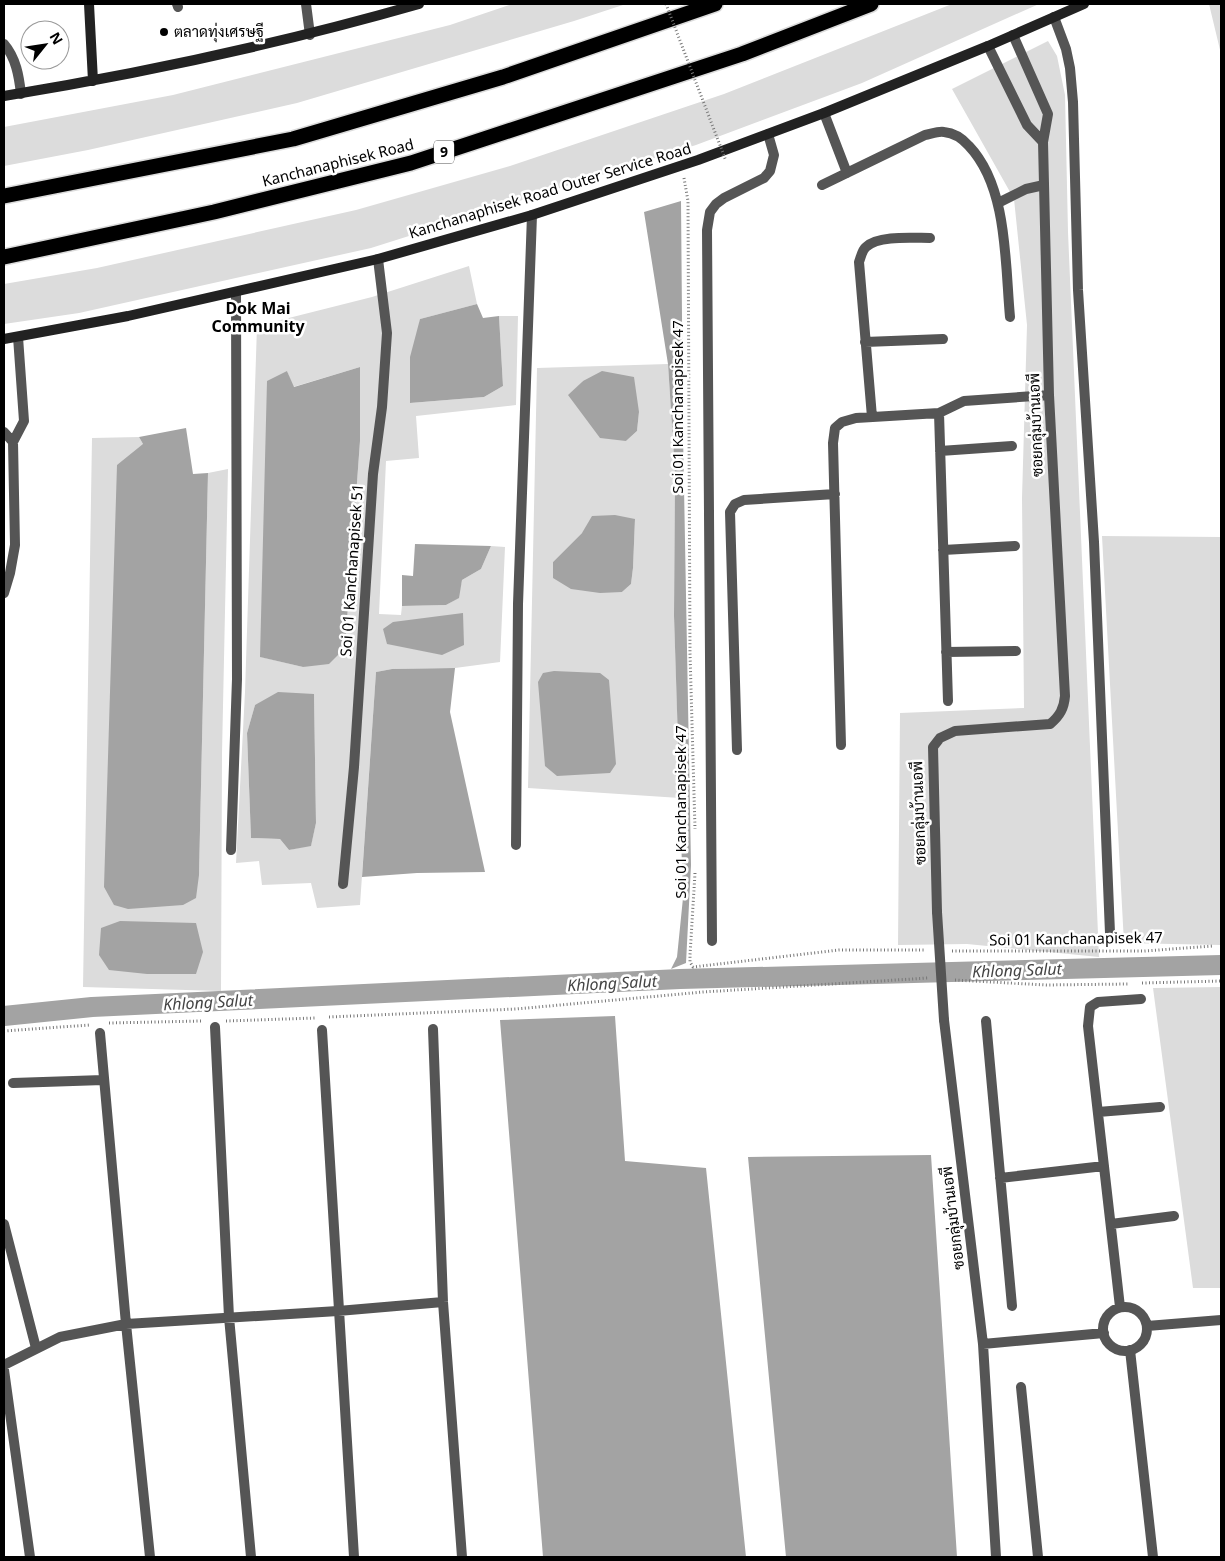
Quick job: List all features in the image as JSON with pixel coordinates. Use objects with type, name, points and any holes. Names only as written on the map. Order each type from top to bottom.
[{"type":"highway","points":[[4,196],[293,139],[503,77],[715,4]]},
{"type":"highway","name":"Kanchanaphisek Road","points":[[4,257],[214,212],[411,163],[742,54],[871,4]]},
{"type":"main road","points":[[89,4],[93,81]]},
{"type":"main road","points":[[4,96],[93,81],[211,57],[310,35],[419,4]]},
{"type":"main road","name":"Kanchanaphisek Road Outer Service Road","points":[[4,339],[128,316],[378,259],[532,215],[681,166],[824,113],[988,46],[1084,4]]},
{"type":"street","points":[[306,4],[310,35]]},
{"type":"street","points":[[1054,17],[1066,49],[1073,102],[1078,290],[1094,542],[1110,932]]},
{"type":"street","name":"ซอยกลุ่มบ้านเอพี","points":[[996,1557],[984,1344],[944,1020],[937,912],[932,746],[940,738],[955,731],[1050,724],[1059,716],[1064,702],[1049,395],[1043,142],[1048,114],[1013,35]]},
{"type":"street","points":[[4,44],[8,48],[18,70],[21,94]]},
{"type":"street","points":[[988,46],[1027,125],[1043,142]]},
{"type":"street","points":[[824,113],[847,173]]},
{"type":"street","points":[[822,185],[925,135],[943,132],[961,137],[977,154],[989,174],[998,203],[1010,317]]},
{"type":"street","points":[[712,941],[707,230],[710,212],[716,204],[764,178],[770,170],[774,155],[768,134]]},
{"type":"street","points":[[998,203],[1026,189],[1044,185]]},
{"type":"street","points":[[516,845],[518,604],[532,215]]},
{"type":"street","points":[[872,417],[859,262],[864,248],[873,242],[887,239],[930,238]]},
{"type":"street","name":"Soi 01 Kanchanapisek 51","points":[[343,884],[354,767],[373,474],[382,407],[387,333],[378,259]]},
{"type":"street","points":[[231,850],[237,679],[236,292]]},
{"type":"street","points":[[4,592],[10,573],[15,545],[13,442],[24,421],[18,337]]},
{"type":"street","points":[[865,342],[943,339]]},
{"type":"street","points":[[841,745],[833,443],[835,428],[842,422],[856,418],[939,413],[964,402],[1049,395]]},
{"type":"street","points":[[939,413],[948,700]]},
{"type":"street","points":[[4,432],[13,442]]},
{"type":"street","points":[[940,451],[1012,446]]},
{"type":"street","points":[[737,750],[730,512],[735,504],[744,500],[835,494]]},
{"type":"street","points":[[943,550],[1015,546]]},
{"type":"street","points":[[946,652],[1016,651]]},
{"type":"street","points":[[1120,1307],[1088,1026],[1090,1007],[1098,1002],[1141,999]]},
{"type":"street","points":[[986,1020],[1012,1306]]},
{"type":"street","points":[[219,1024],[229,1317],[251,1557]]},
{"type":"street","points":[[100,1029],[126,1324],[150,1557]]},
{"type":"street","points":[[433,1029],[443,1302],[462,1557]]},
{"type":"street","points":[[322,1030],[354,1557]]},
{"type":"street","points":[[13,1083],[104,1080]]},
{"type":"street","points":[[1098,1112],[1160,1107]]},
{"type":"street","points":[[1000,1178],[1104,1166]]},
{"type":"street","points":[[1111,1224],[1174,1216]]},
{"type":"street","points":[[4,1224],[5,1236],[36,1348]]},
{"type":"street","points":[[4,1365],[60,1337],[126,1324],[338,1311],[443,1302]]},
{"type":"street","points":[[1120,1307],[1131,1307],[1144,1316],[1147,1326],[1146,1337],[1137,1348],[1130,1350],[1116,1349],[1106,1340],[1103,1325],[1110,1312],[1120,1307]]},
{"type":"street","points":[[1147,1326],[1221,1320]]},
{"type":"street","points":[[984,1344],[1104,1333]]},
{"type":"street","points":[[1130,1350],[1153,1557]]},
{"type":"street","points":[[4,1370],[30,1557]]},
{"type":"street","points":[[1021,1386],[1038,1557]]},
{"type":"path","points":[[666,4],[726,160]]},
{"type":"path","name":"Soi 01 Kanchanapisek 47","points":[[681,166],[688,191],[690,653],[695,836]]},
{"type":"path","name":"Soi 01 Kanchanapisek 47","points":[[696,865],[690,955],[690,962],[693,967],[839,950],[928,950]]},
{"type":"path","name":"Soi 01 Kanchanapisek 47","points":[[948,951],[1144,951],[1213,946]]},
{"type":"path","points":[[219,1024],[516,1009],[703,992],[932,978]]},
{"type":"path","points":[[951,979],[1046,986],[1221,981]]},
{"type":"path","points":[[108,1023],[204,1021]]},
{"type":"path","points":[[4,1031],[100,1029]]},
{"type":"shaded area","points":[[512,4],[626,4],[297,103],[88,150],[4,166],[4,127],[173,95],[450,25]]},
{"type":"shaded area","points":[[952,4],[1039,4],[862,83],[696,145],[371,248],[79,313],[4,324],[4,284],[97,268],[356,210],[510,166],[724,94]]},
{"type":"shaded area","points":[[1209,4],[1221,4],[1221,54]]},
{"type":"shaded area","points":[[1048,41],[1057,56],[1065,95],[1068,232],[1099,957],[967,944],[898,945],[900,713],[1024,708],[1022,498],[1027,325],[1014,199],[952,89]]},
{"type":"shaded area","points":[[681,201],[691,865],[686,963],[671,969],[677,957],[683,898],[674,616],[675,473],[668,364],[644,212]]},
{"type":"shaded area","points":[[469,266],[477,304],[420,319],[410,403],[484,397],[503,386],[499,316],[518,316],[516,405],[416,416],[419,458],[386,461],[379,614],[401,615],[402,606],[446,605],[458,598],[462,580],[481,569],[491,546],[505,547],[500,662],[455,668],[392,669],[376,672],[360,905],[317,908],[311,883],[262,885],[259,861],[236,863],[245,692],[257,326],[372,297]],"holes":[[[360,367],[360,441],[345,648],[303,667],[261,657],[287,371],[293,387]],[[314,694],[316,823],[311,845],[289,850],[280,839],[251,838],[247,733],[255,705]]]},
{"type":"shaded area","points":[[477,304],[483,318],[499,316],[503,386],[484,397],[410,403],[410,357],[420,319]]},
{"type":"shaded area","points":[[668,364],[675,473],[674,616],[680,798],[528,788],[537,368]],"holes":[[[583,381],[639,412],[637,431],[626,441],[569,395]],[[635,519],[631,584],[622,592],[553,562],[582,533]]]},
{"type":"shaded area","points":[[360,367],[360,441],[345,648],[329,664],[303,667],[260,657],[267,381],[287,371],[294,387]]},
{"type":"shaded area","points":[[602,371],[634,377],[639,412],[637,431],[626,441],[600,438],[568,395],[583,381]]},
{"type":"shaded area","points":[[186,428],[193,474],[208,473],[199,875],[196,898],[183,905],[128,909],[114,905],[104,887],[117,465],[143,444],[139,437]]},
{"type":"shaded area","points":[[139,437],[143,444],[199,875],[208,473],[228,469],[222,754],[221,991],[83,987],[92,438]]},
{"type":"shaded area","points":[[615,515],[635,519],[631,584],[622,592],[600,593],[571,589],[553,578],[553,562],[582,533],[592,516]]},
{"type":"shaded area","points":[[1102,536],[1221,537],[1221,945],[1124,943]]},
{"type":"shaded area","points":[[415,544],[491,546],[481,569],[462,580],[459,598],[446,605],[402,606],[402,575],[413,576]]},
{"type":"shaded area","points":[[463,613],[464,645],[442,655],[387,644],[383,629],[393,622]]},
{"type":"shaded area","points":[[455,668],[450,712],[485,872],[417,873],[362,877],[376,672],[392,669]]},
{"type":"shaded area","points":[[554,671],[600,673],[609,680],[616,764],[610,773],[557,776],[545,766],[538,682],[543,673]]},
{"type":"shaded area","points":[[278,692],[314,694],[316,823],[311,846],[289,850],[280,839],[251,838],[247,733],[255,705]]},
{"type":"shaded area","points":[[120,921],[196,923],[203,952],[196,974],[147,974],[109,970],[99,955],[101,928]]},
{"type":"shaded area","points":[[1221,987],[1221,1288],[1193,1288],[1153,988]]},
{"type":"shaded area","points":[[615,1016],[625,1161],[706,1168],[746,1557],[543,1557],[500,1020]]},
{"type":"shaded area","points":[[931,1155],[957,1557],[786,1557],[748,1157]]},
{"type":"waterway","name":"Khlong Salut","points":[[4,1016],[92,1007],[680,979],[1221,965]]},
{"type":"place","name":"ตลาดทุ่งเศรษฐี","points":[[164,32]]},
{"type":"district","name":"Dok Mai Community","points":[[258,317]]}]
